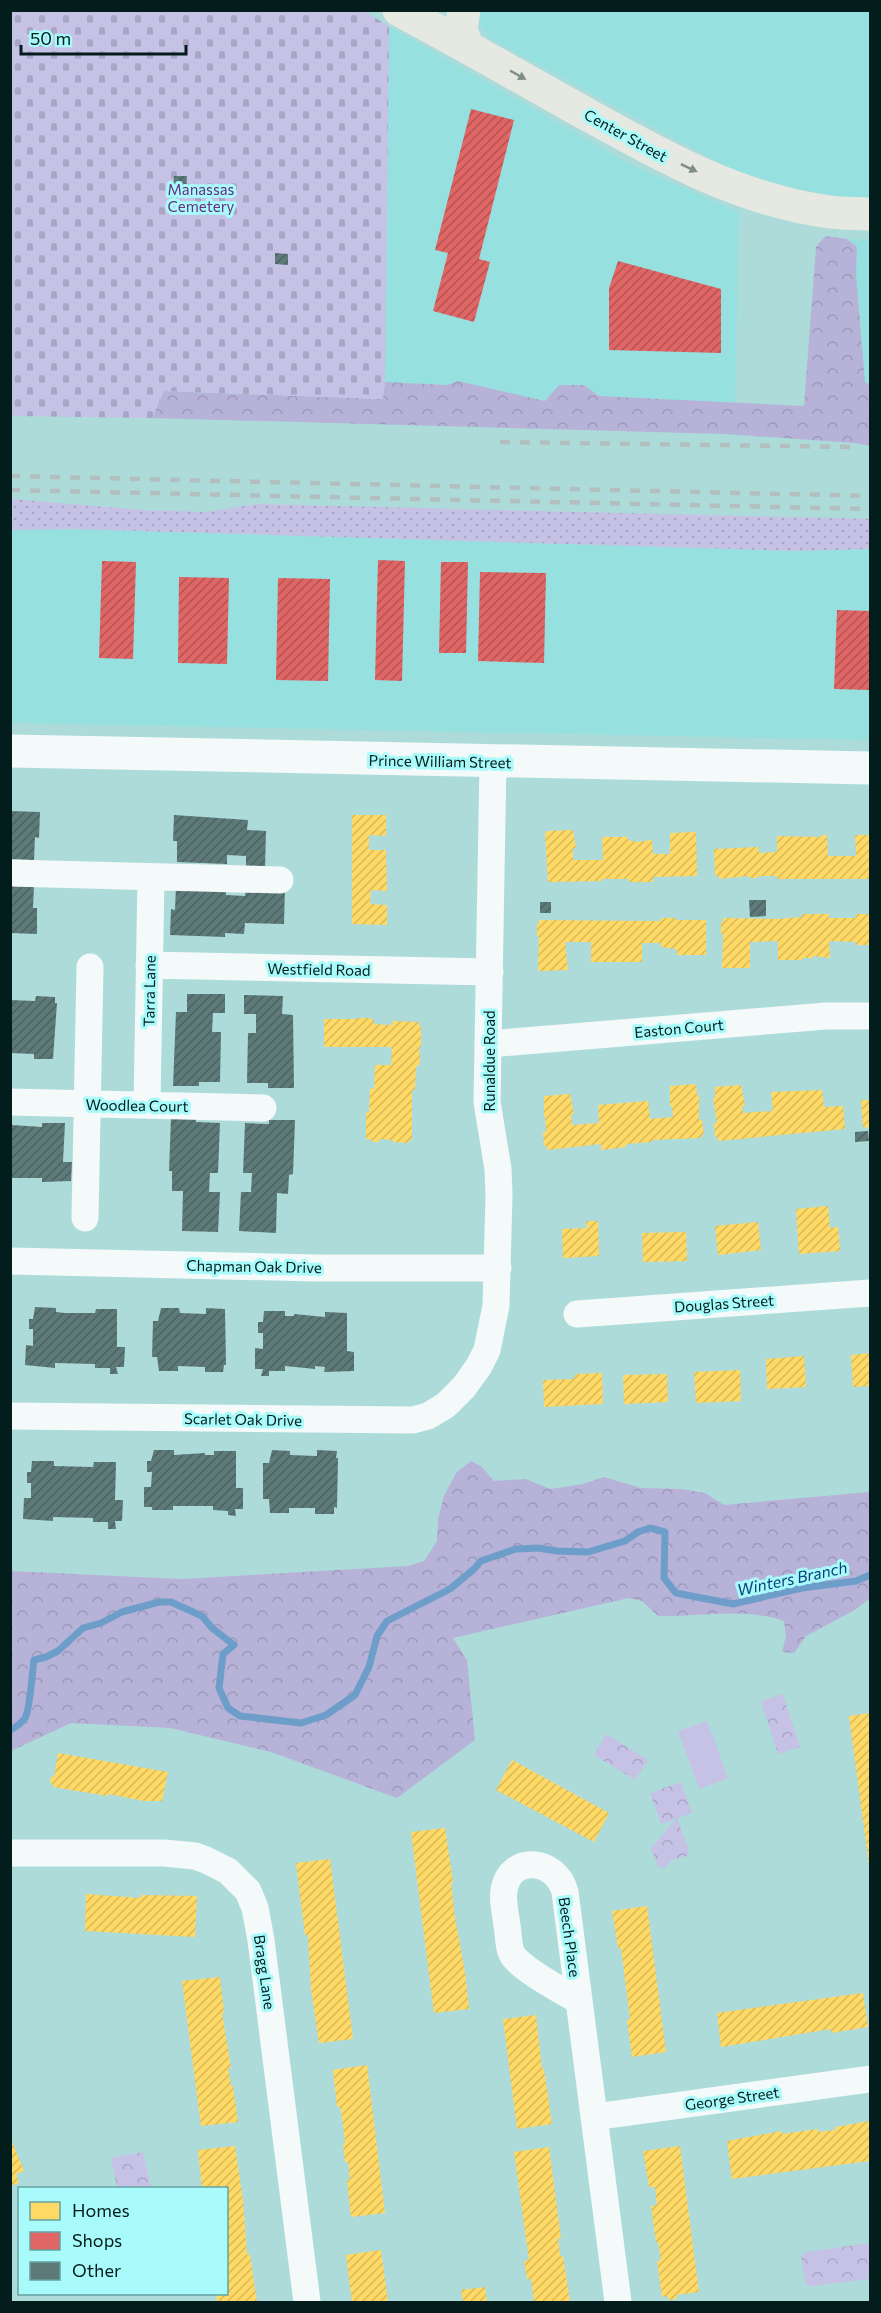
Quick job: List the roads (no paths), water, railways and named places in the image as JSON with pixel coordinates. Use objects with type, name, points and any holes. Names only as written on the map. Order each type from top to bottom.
[{"type":"highway","name":"Center Street","points":[[399,10],[659,154],[706,176],[741,190],[796,206],[830,212],[870,214]]},
{"type":"highway","points":[[464,10],[461,30],[467,46]]},
{"type":"street","name":"Prince William Street","points":[[10,751],[870,768]]},
{"type":"street","name":"Runaldue Road","points":[[464,1387],[479,1366],[492,1331],[498,1268],[498,1169],[487,1102],[493,762]]},
{"type":"street","points":[[10,873],[280,880]]},
{"type":"street","name":"Tarra Lane","points":[[147,1105],[151,876]]},
{"type":"street","name":"Westfield Road","points":[[149,965],[489,972]]},
{"type":"street","points":[[85,1218],[90,967]]},
{"type":"street","name":"Easton Court","points":[[488,1044],[825,1016],[870,1016]]},
{"type":"street","name":"Woodlea Court","points":[[10,1102],[263,1108]]},
{"type":"street","name":"Chapman Oak Drive","points":[[10,1261],[316,1268],[498,1268]]},
{"type":"street","name":"Douglas Street","points":[[577,1314],[870,1293]]},
{"type":"street","name":"Scarlet Oak Drive","points":[[10,1416],[412,1420],[428,1416],[446,1405],[464,1387]]},
{"type":"street","name":"Bragg Lane","points":[[10,1853],[164,1853],[195,1856],[228,1870],[248,1891],[255,1908],[261,1940],[307,2302]]},
{"type":"street","name":"Beech Place","points":[[579,2001],[521,1964],[512,1953],[504,1890],[512,1874],[527,1865],[544,1866],[552,1870],[562,1883],[579,2001],[618,2302]]},
{"type":"street","name":"George Street","points":[[594,2117],[870,2079]]},
{"type":"waterway","name":"Winters Branch","points":[[10,1730],[22,1722],[27,1714],[34,1660],[58,1651],[83,1628],[101,1623],[122,1612],[159,1602],[171,1602],[202,1616],[212,1628],[234,1645],[223,1654],[219,1688],[228,1708],[240,1716],[301,1723],[326,1715],[355,1695],[369,1667],[377,1636],[387,1621],[450,1589],[481,1561],[516,1549],[538,1548],[588,1552],[625,1541],[638,1532],[650,1528],[665,1532],[664,1578],[676,1593],[733,1604],[802,1588],[856,1581],[870,1575]]},
{"type":"railway","points":[[500,442],[854,447]]},
{"type":"railway","points":[[10,476],[870,496]]},
{"type":"railway","points":[[10,490],[870,509]]},
{"type":"park label","name":"Manassas Cemetery","points":[[201,198]]}]
